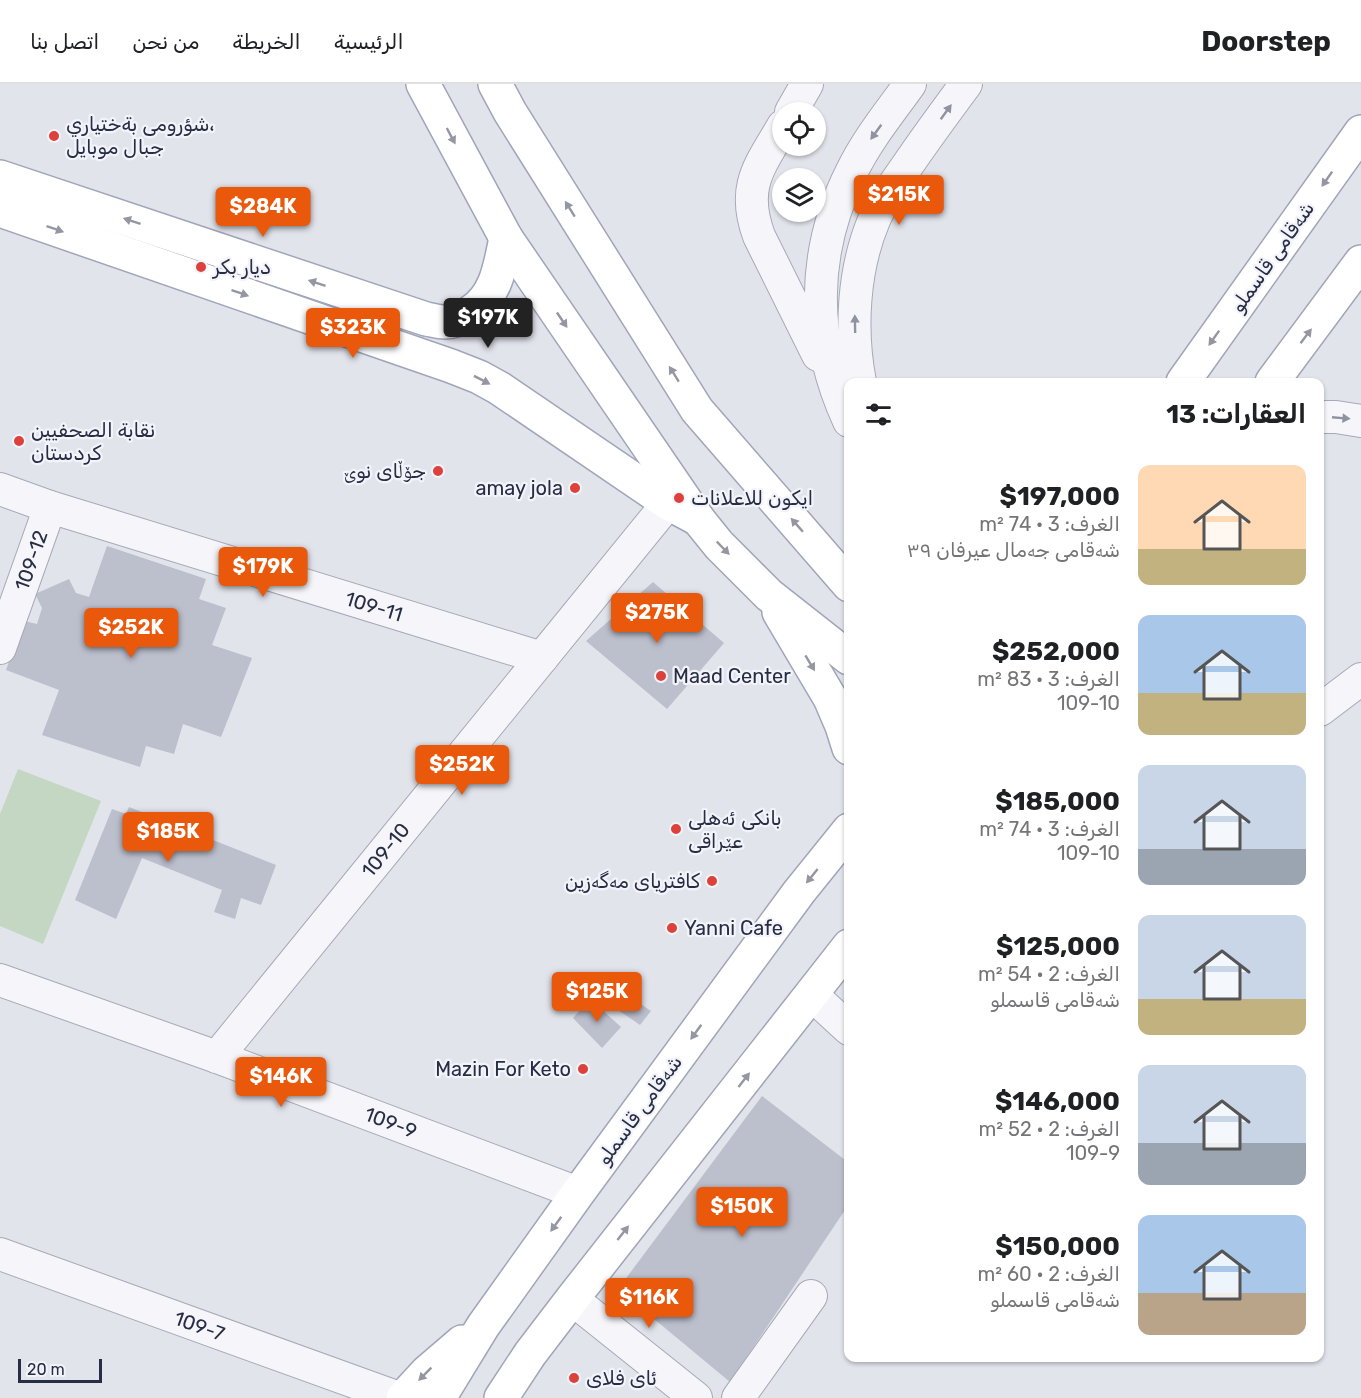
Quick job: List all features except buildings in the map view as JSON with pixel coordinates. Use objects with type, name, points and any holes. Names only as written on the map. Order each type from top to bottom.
[{"type":"main road","points":[[423,84],[506,238],[698,519],[718,545],[769,595],[844,654]]},
{"type":"main road","points":[[495,84],[516,122],[697,410],[844,579]]},
{"type":"main road","name":"شەقامی قاسملو","points":[[1186,378],[1361,132]]},
{"type":"main road","points":[[0,177],[426,319],[445,322],[460,319],[487,298],[495,285],[506,238]]},
{"type":"main road","points":[[0,210],[479,377],[499,388],[668,503],[698,519]]},
{"type":"main road","points":[[1275,378],[1361,262]]},
{"type":"main road","points":[[451,366],[458,358],[464,339],[464,329],[460,319]]},
{"type":"main road","points":[[819,551],[844,562]]},
{"type":"main road","points":[[769,595],[830,698],[844,732]]},
{"type":"main road","name":"شەقامی قاسملو","points":[[439,1398],[483,1326],[578,1193],[799,892],[844,836]]},
{"type":"main road","points":[[501,1398],[530,1354],[572,1299],[844,952]]},
{"type":"main road","points":[[401,1398],[427,1372],[483,1326]]},
{"type":"main road","points":[[520,1398],[530,1354]]},
{"type":"street","points":[[797,102],[807,84]]},
{"type":"street","points":[[844,392],[831,375],[822,333],[820,290],[826,244],[842,191],[852,169],[910,84]]},
{"type":"street","points":[[852,378],[856,353],[855,319],[859,269],[874,219],[897,181],[966,84]]},
{"type":"street","points":[[772,144],[759,166],[753,185],[750,203],[753,219],[763,245],[844,390]]},
{"type":"street","points":[[1324,417],[1361,421]]},
{"type":"street","name":"109-11","points":[[0,489],[50,507],[542,658]]},
{"type":"street","name":"109-10","points":[[217,1057],[668,503]]},
{"type":"street","name":"109-12","points":[[0,648],[50,507]]},
{"type":"street","points":[[1324,682],[1361,660]]},
{"type":"street","points":[[1324,707],[1361,679]]},
{"type":"street","name":"109-9","points":[[0,980],[217,1057],[578,1193]]},
{"type":"street","points":[[811,994],[844,1024]]},
{"type":"street","name":"109-7","points":[[0,1254],[401,1398]]},
{"type":"street","points":[[738,1398],[811,1296]]},
{"type":"street","points":[[572,1299],[696,1398]]},
{"type":"green space","points":[[18,769],[101,801],[43,944],[0,926],[0,814]]},
{"type":"place","name":"شؤرومى بةختياري، جبال موبايل","points":[[54,136]]},
{"type":"place","name":"ديار بكر","points":[[201,267]]},
{"type":"place","name":"نقابة الصحفیین کردستان","points":[[19,441]]},
{"type":"place","name":"جۆڵای نوێ","points":[[438,471]]},
{"type":"place","name":"amay jola","points":[[575,488]]},
{"type":"place","name":"ايكون للاعلانات","points":[[679,498]]},
{"type":"place","name":"Maad Center","points":[[661,676]]},
{"type":"place","name":"بانکی ئەهلی عێراقی","points":[[676,829]]},
{"type":"place","name":"کافتریای مەگەزین","points":[[712,881]]},
{"type":"place","name":"Yanni Cafe","points":[[672,928]]},
{"type":"place","name":"Mazin For Keto","points":[[583,1069]]},
{"type":"place","name":"ئای فلای","points":[[574,1378]]}]
